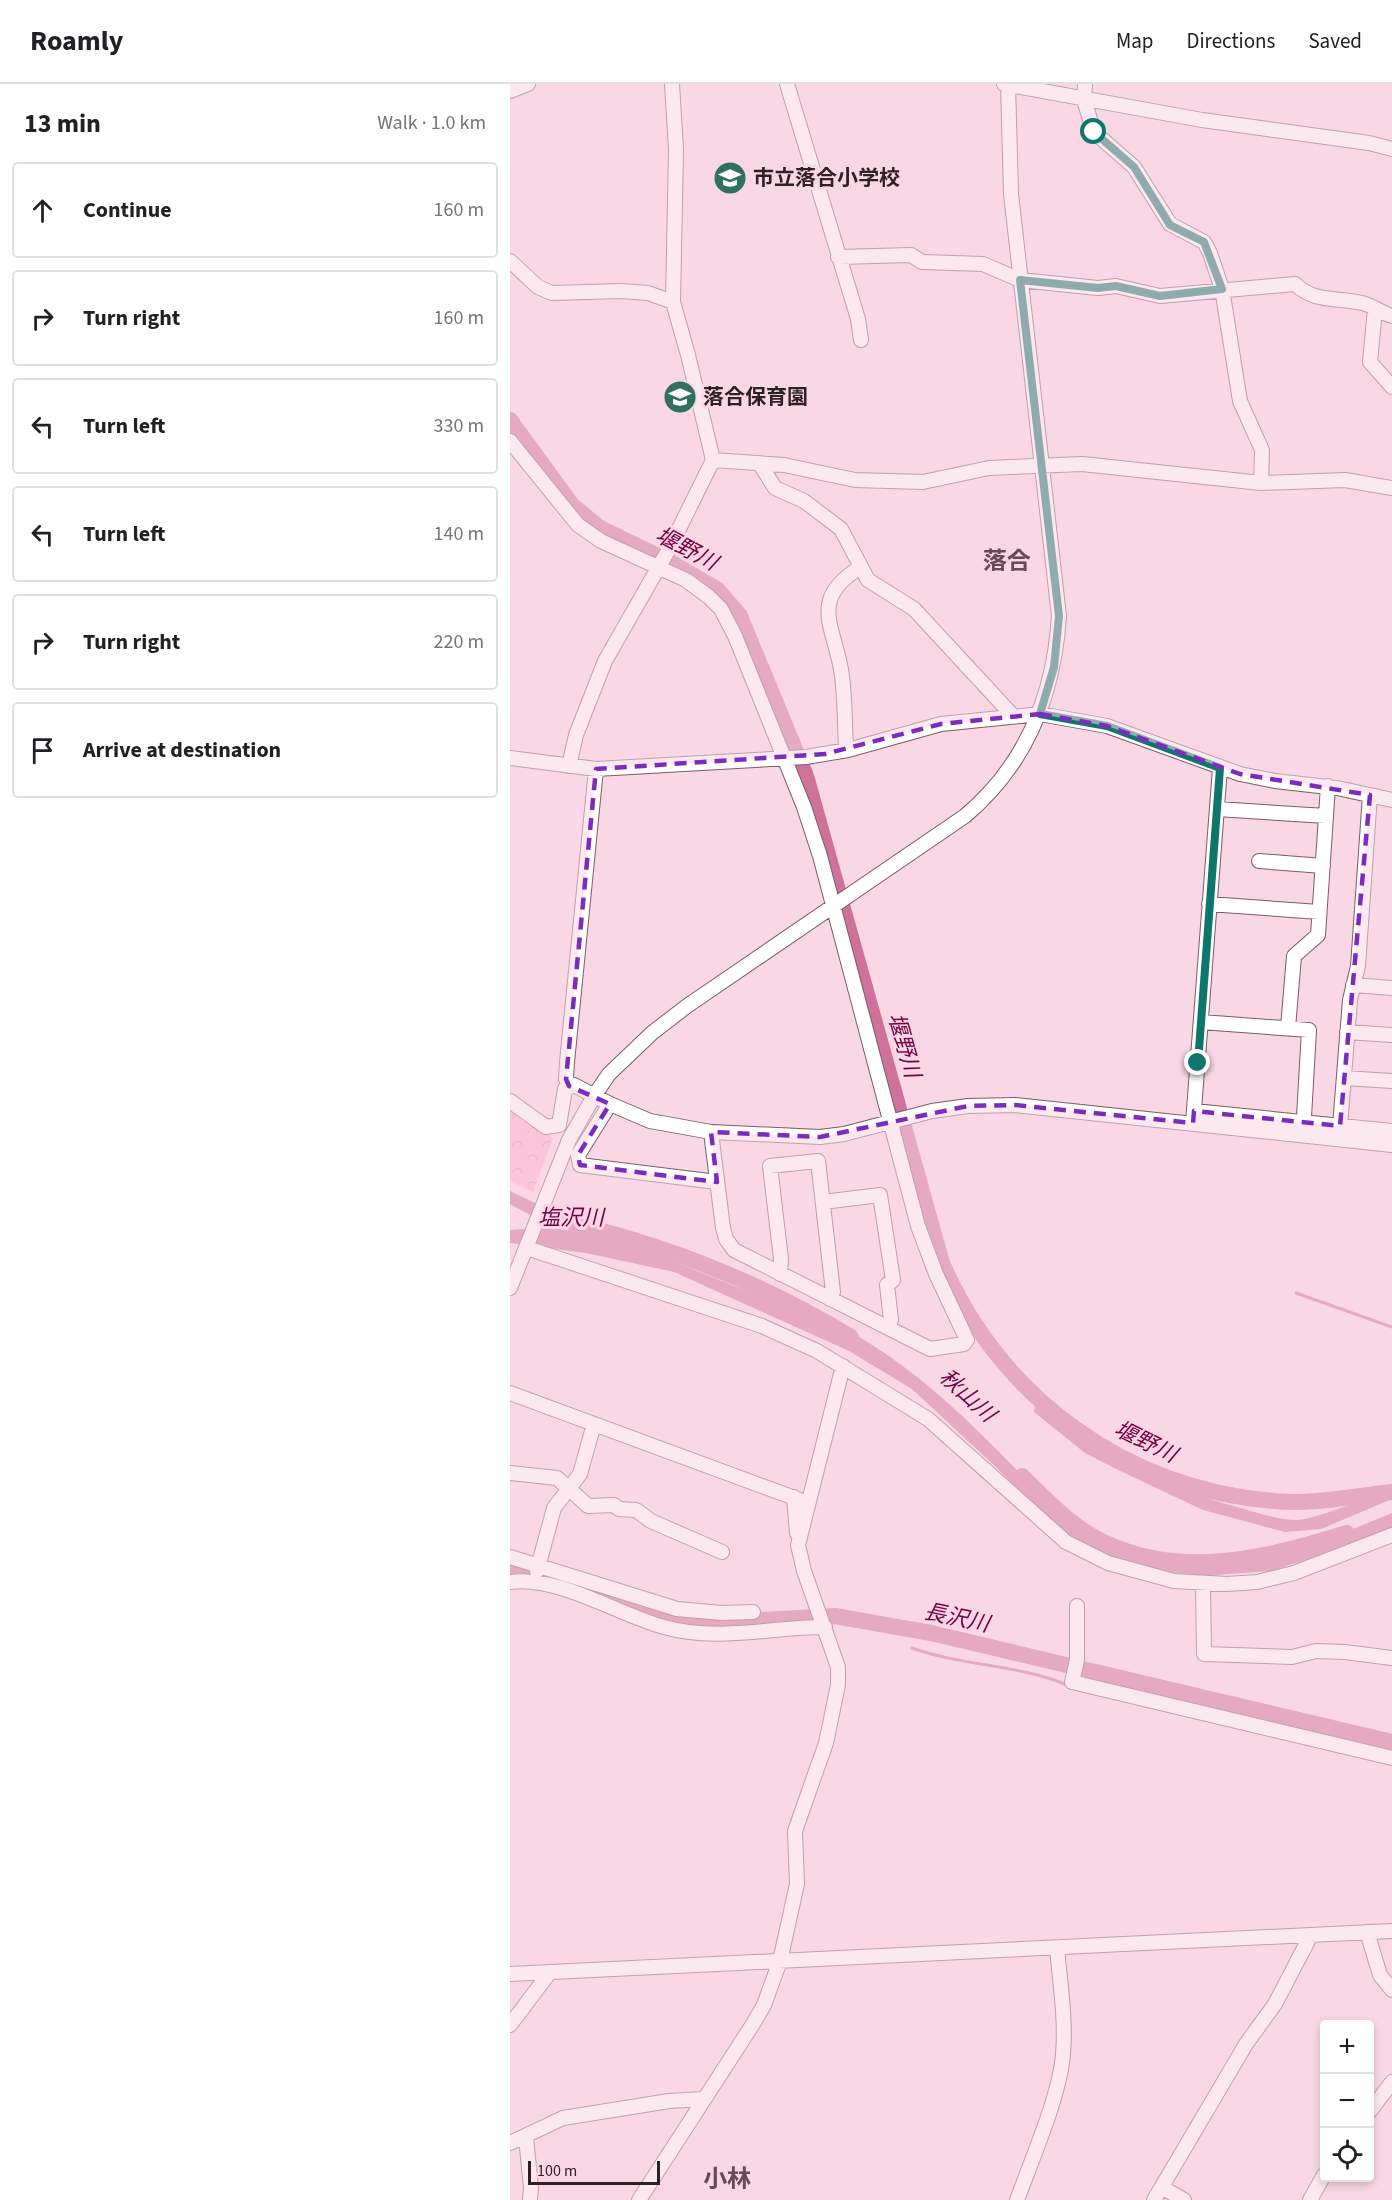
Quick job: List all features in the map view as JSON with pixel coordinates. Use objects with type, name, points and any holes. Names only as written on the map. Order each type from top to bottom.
[{"type":"street","points":[[510,91],[528,84]]},
{"type":"street","points":[[569,766],[590,694],[605,661],[669,549],[713,460],[673,302],[676,149],[672,84]]},
{"type":"street","points":[[787,84],[858,319],[861,340]]},
{"type":"street","points":[[510,1288],[569,1140],[609,1074],[652,1033],[687,1006],[975,808],[1005,774],[1021,751],[1040,714],[1054,667],[1059,616],[1011,194],[1007,84],[1084,100],[1369,143],[1392,149]]},
{"type":"street","points":[[1085,84],[1084,100],[1094,132],[1134,167],[1170,225],[1204,242],[1222,289],[1240,401],[1262,450],[1261,483]]},
{"type":"street","points":[[838,257],[911,255],[922,262],[983,264],[1020,280],[1098,288],[1116,286],[1160,296],[1295,284],[1305,293],[1321,299],[1363,303],[1392,316]]},
{"type":"street","points":[[510,261],[538,287],[552,293],[621,291],[648,293],[673,302]]},
{"type":"street","points":[[1375,309],[1370,362],[1392,387]]},
{"type":"street","points":[[510,441],[578,525],[601,541],[686,580],[721,609],[787,757],[817,846],[918,1226],[936,1274],[967,1340],[964,1344],[930,1349],[734,1250],[726,1239],[711,1132]]},
{"type":"street","points":[[713,460],[821,471],[855,480],[923,482],[989,468],[1082,464],[1261,483],[1345,480],[1392,488]]},
{"type":"street","points":[[760,464],[775,488],[804,501],[841,529],[868,580],[914,609],[1013,716]]},
{"type":"street","points":[[846,750],[842,675],[827,614],[829,600],[838,585],[861,567]]},
{"type":"street","points":[[510,758],[596,769],[806,757],[846,750],[941,724],[1040,714],[1117,729],[1220,768],[1275,781],[1328,786],[1392,800]]},
{"type":"street","points":[[1194,1117],[1220,768]]},
{"type":"street","points":[[569,1086],[566,1079],[567,1062],[596,769]]},
{"type":"street","points":[[1288,1028],[1294,956],[1318,935],[1328,786]]},
{"type":"street","points":[[1340,1126],[1347,1032],[1358,966],[1370,795]]},
{"type":"street","points":[[1217,808],[1326,816]]},
{"type":"street","points":[[1259,861],[1323,866]]},
{"type":"street","points":[[1209,904],[1319,912]]},
{"type":"street","points":[[1353,986],[1392,988]]},
{"type":"street","points":[[1201,1022],[1309,1030],[1304,1128]]},
{"type":"street","points":[[1347,1032],[1392,1035]]},
{"type":"street","points":[[1344,1078],[1392,1081]]},
{"type":"street","points":[[510,1101],[546,1127],[552,1128],[559,1125],[565,1089],[574,1085],[650,1121],[711,1132],[820,1137],[844,1134],[891,1121],[968,1106],[1015,1105],[1194,1117],[1304,1128],[1392,1145]]},
{"type":"street","points":[[610,1104],[578,1155],[580,1165],[717,1182]]},
{"type":"street","points":[[1304,1128],[1340,1126],[1392,1131]]},
{"type":"street","points":[[780,1274],[781,1259],[770,1166],[818,1161],[833,1292],[830,1299]]},
{"type":"street","points":[[823,1203],[880,1195],[893,1280],[887,1285],[891,1320],[888,1328]]},
{"type":"street","points":[[527,1248],[762,1326],[843,1366],[928,1419],[1066,1542],[1108,1563],[1174,1581],[1257,1582],[1294,1573],[1392,1535]]},
{"type":"street","points":[[798,1545],[843,1366]]},
{"type":"street","points":[[510,1393],[808,1503]]},
{"type":"street","points":[[534,1581],[554,1508],[580,1474],[594,1424]]},
{"type":"street","points":[[510,1473],[557,1478],[588,1506],[614,1505],[619,1509],[636,1510],[651,1521],[722,1552]]},
{"type":"street","points":[[639,2200],[764,2005],[780,1960],[797,1884],[795,1831],[826,1743],[838,1685],[838,1666],[804,1571],[798,1545],[794,1497]]},
{"type":"street","points":[[510,1557],[517,1562],[539,1565],[677,1609],[722,1613],[753,1612]]},
{"type":"street","points":[[510,1582],[534,1581],[596,1601],[664,1627],[687,1631],[715,1634],[825,1627]]},
{"type":"street","points":[[1203,1583],[1204,1654],[1292,1657],[1316,1651],[1392,1658]]},
{"type":"street","points":[[1077,1606],[1077,1660],[1072,1682],[1392,1758]]},
{"type":"street","points":[[510,1974],[1392,1931]]},
{"type":"street","points":[[1367,1932],[1380,1975],[1392,1989]]},
{"type":"street","points":[[1154,2200],[1246,2044],[1275,2004],[1311,1935]]},
{"type":"street","points":[[1017,2200],[1059,2078],[1063,2056],[1064,2031],[1056,1948]]},
{"type":"street","points":[[510,2025],[550,1972]]},
{"type":"street","points":[[1374,2105],[1392,2082]]},
{"type":"street","points":[[510,2142],[526,2137],[563,2118],[658,2102],[704,2099]]},
{"type":"street","points":[[526,2137],[530,2200]]},
{"type":"street","points":[[1310,2200],[1320,2182]]},
{"type":"street","points":[[1163,2188],[1184,2200]]},
{"type":"highlighted area","points":[[1040,714],[1107,726],[1240,774],[1370,795],[1340,1126],[1194,1111],[1193,1123],[1015,1105],[968,1106],[820,1137],[711,1132],[717,1182],[580,1165],[578,1155],[610,1104],[569,1086],[566,1079],[596,769],[825,754],[941,724]]},
{"type":"green space","points":[[510,1108],[553,1138],[533,1192],[510,1181]]},
{"type":"shaded area","points":[[510,1191],[556,1213],[861,1338],[922,1381],[958,1412],[1072,1526],[1093,1540],[1117,1551],[1170,1564],[1225,1567],[1277,1558],[1392,1513],[1392,1527],[1328,1553],[1270,1571],[1202,1576],[1151,1570],[1113,1561],[1069,1535],[1041,1514],[996,1467],[912,1389],[849,1351],[674,1272],[586,1253],[510,1243],[510,1230],[528,1229],[530,1215],[510,1204]]},
{"type":"shaded area","points":[[1036,1400],[1085,1437],[1133,1466],[1185,1490],[1263,1515],[1290,1520],[1305,1519],[1392,1489],[1392,1499],[1321,1529],[1285,1532],[1203,1510],[1085,1453],[1034,1412]]},
{"type":"waterway","name":"堰野川","points":[[510,420],[572,505],[600,528],[672,563],[718,590],[740,616],[806,776],[942,1263],[967,1312],[998,1356],[1034,1395],[1075,1428],[1120,1456],[1168,1478],[1220,1493],[1289,1502],[1318,1501],[1392,1492]]},
{"type":"waterway","name":"秋山川","points":[[579,1225],[650,1245],[720,1271],[787,1302],[851,1337]]},
{"type":"waterway","points":[[1296,1293],[1392,1327]]},
{"type":"waterway","name":"秋山川","points":[[1022,1476],[1082,1530],[1123,1550],[1154,1559],[1218,1562],[1251,1558],[1347,1533]]},
{"type":"waterway","name":"長沢川","points":[[510,1572],[520,1570],[547,1575],[685,1620],[724,1622],[835,1616],[931,1633],[1392,1742]]},
{"type":"waterway","points":[[912,1648],[931,1654],[1029,1673],[1067,1685]]},
{"type":"place","name":"市立落合小学校","points":[[730,178]]},
{"type":"place","name":"落合保育園","points":[[680,397]]},
{"type":"district","name":"落合","points":[[1007,561]]},
{"type":"district","name":"小林","points":[[727,2179]]},
{"type":"route","points":[[1094,132],[1134,167],[1170,225],[1204,242],[1222,289],[1160,296],[1116,286],[1098,288],[1020,280],[1059,616],[1054,667],[1040,714],[1107,726],[1137,735],[1210,766],[1220,768],[1198,1063]]},
{"type":"water label","name":"塩沢川","points":[[571,1217]]}]
